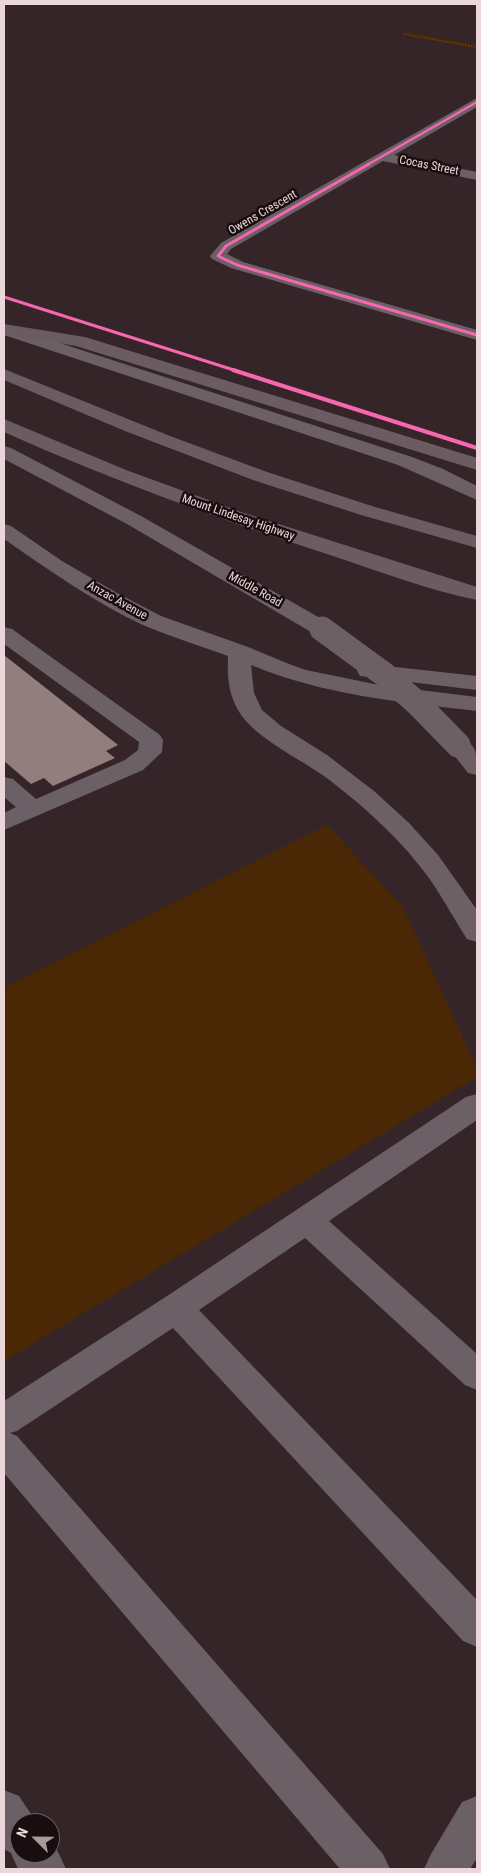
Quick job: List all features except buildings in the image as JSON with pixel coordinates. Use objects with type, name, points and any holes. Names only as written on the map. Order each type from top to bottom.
[{"type":"highway","points":[[4,329],[79,342],[477,464]]},
{"type":"highway","points":[[4,374],[146,433],[252,473],[385,516],[477,542]]},
{"type":"highway","name":"Mount Lindesay Highway","points":[[4,425],[132,480],[235,518],[477,594]]},
{"type":"main road","points":[[4,329],[404,461],[436,473],[477,494]]},
{"type":"main road","name":"Middle Road","points":[[4,452],[134,520],[319,628],[385,676],[419,706],[458,745],[477,768]]},
{"type":"main road","name":"Anzac Avenue","points":[[4,530],[102,593],[153,621],[300,676],[379,692],[477,704]]},
{"type":"main road","points":[[240,652],[239,670],[242,690],[246,704],[256,716],[267,726],[334,772],[372,803],[414,844],[459,902],[477,933]]},
{"type":"main road","name":"Anzac Avenue","points":[[240,652],[349,669],[477,683]]},
{"type":"street","name":"Owens Crescent","points":[[477,102],[226,246],[218,256],[237,265],[477,335]]},
{"type":"street","name":"Cocas Street","points":[[382,157],[477,176]]},
{"type":"street","points":[[4,634],[151,740],[150,752],[134,766],[4,822]]},
{"type":"street","points":[[4,784],[34,809]]},
{"type":"street","points":[[4,1420],[176,1308],[477,1105]]},
{"type":"street","points":[[306,1220],[477,1375]]},
{"type":"street","points":[[176,1308],[477,1628]]},
{"type":"street","points":[[4,1446],[368,1869]]},
{"type":"street","points":[[446,1869],[477,1817]]},
{"type":"path","points":[[403,34],[477,47]]},
{"type":"shaded area","points":[[407,32],[477,45],[477,49],[401,35]]},
{"type":"shaded area","points":[[327,825],[403,907],[477,1068],[477,1077],[4,1361],[4,987]]},
{"type":"cycle path","points":[[477,102],[226,246],[218,256],[237,265],[477,335]]},
{"type":"cycle path","points":[[4,297],[477,448]]}]
